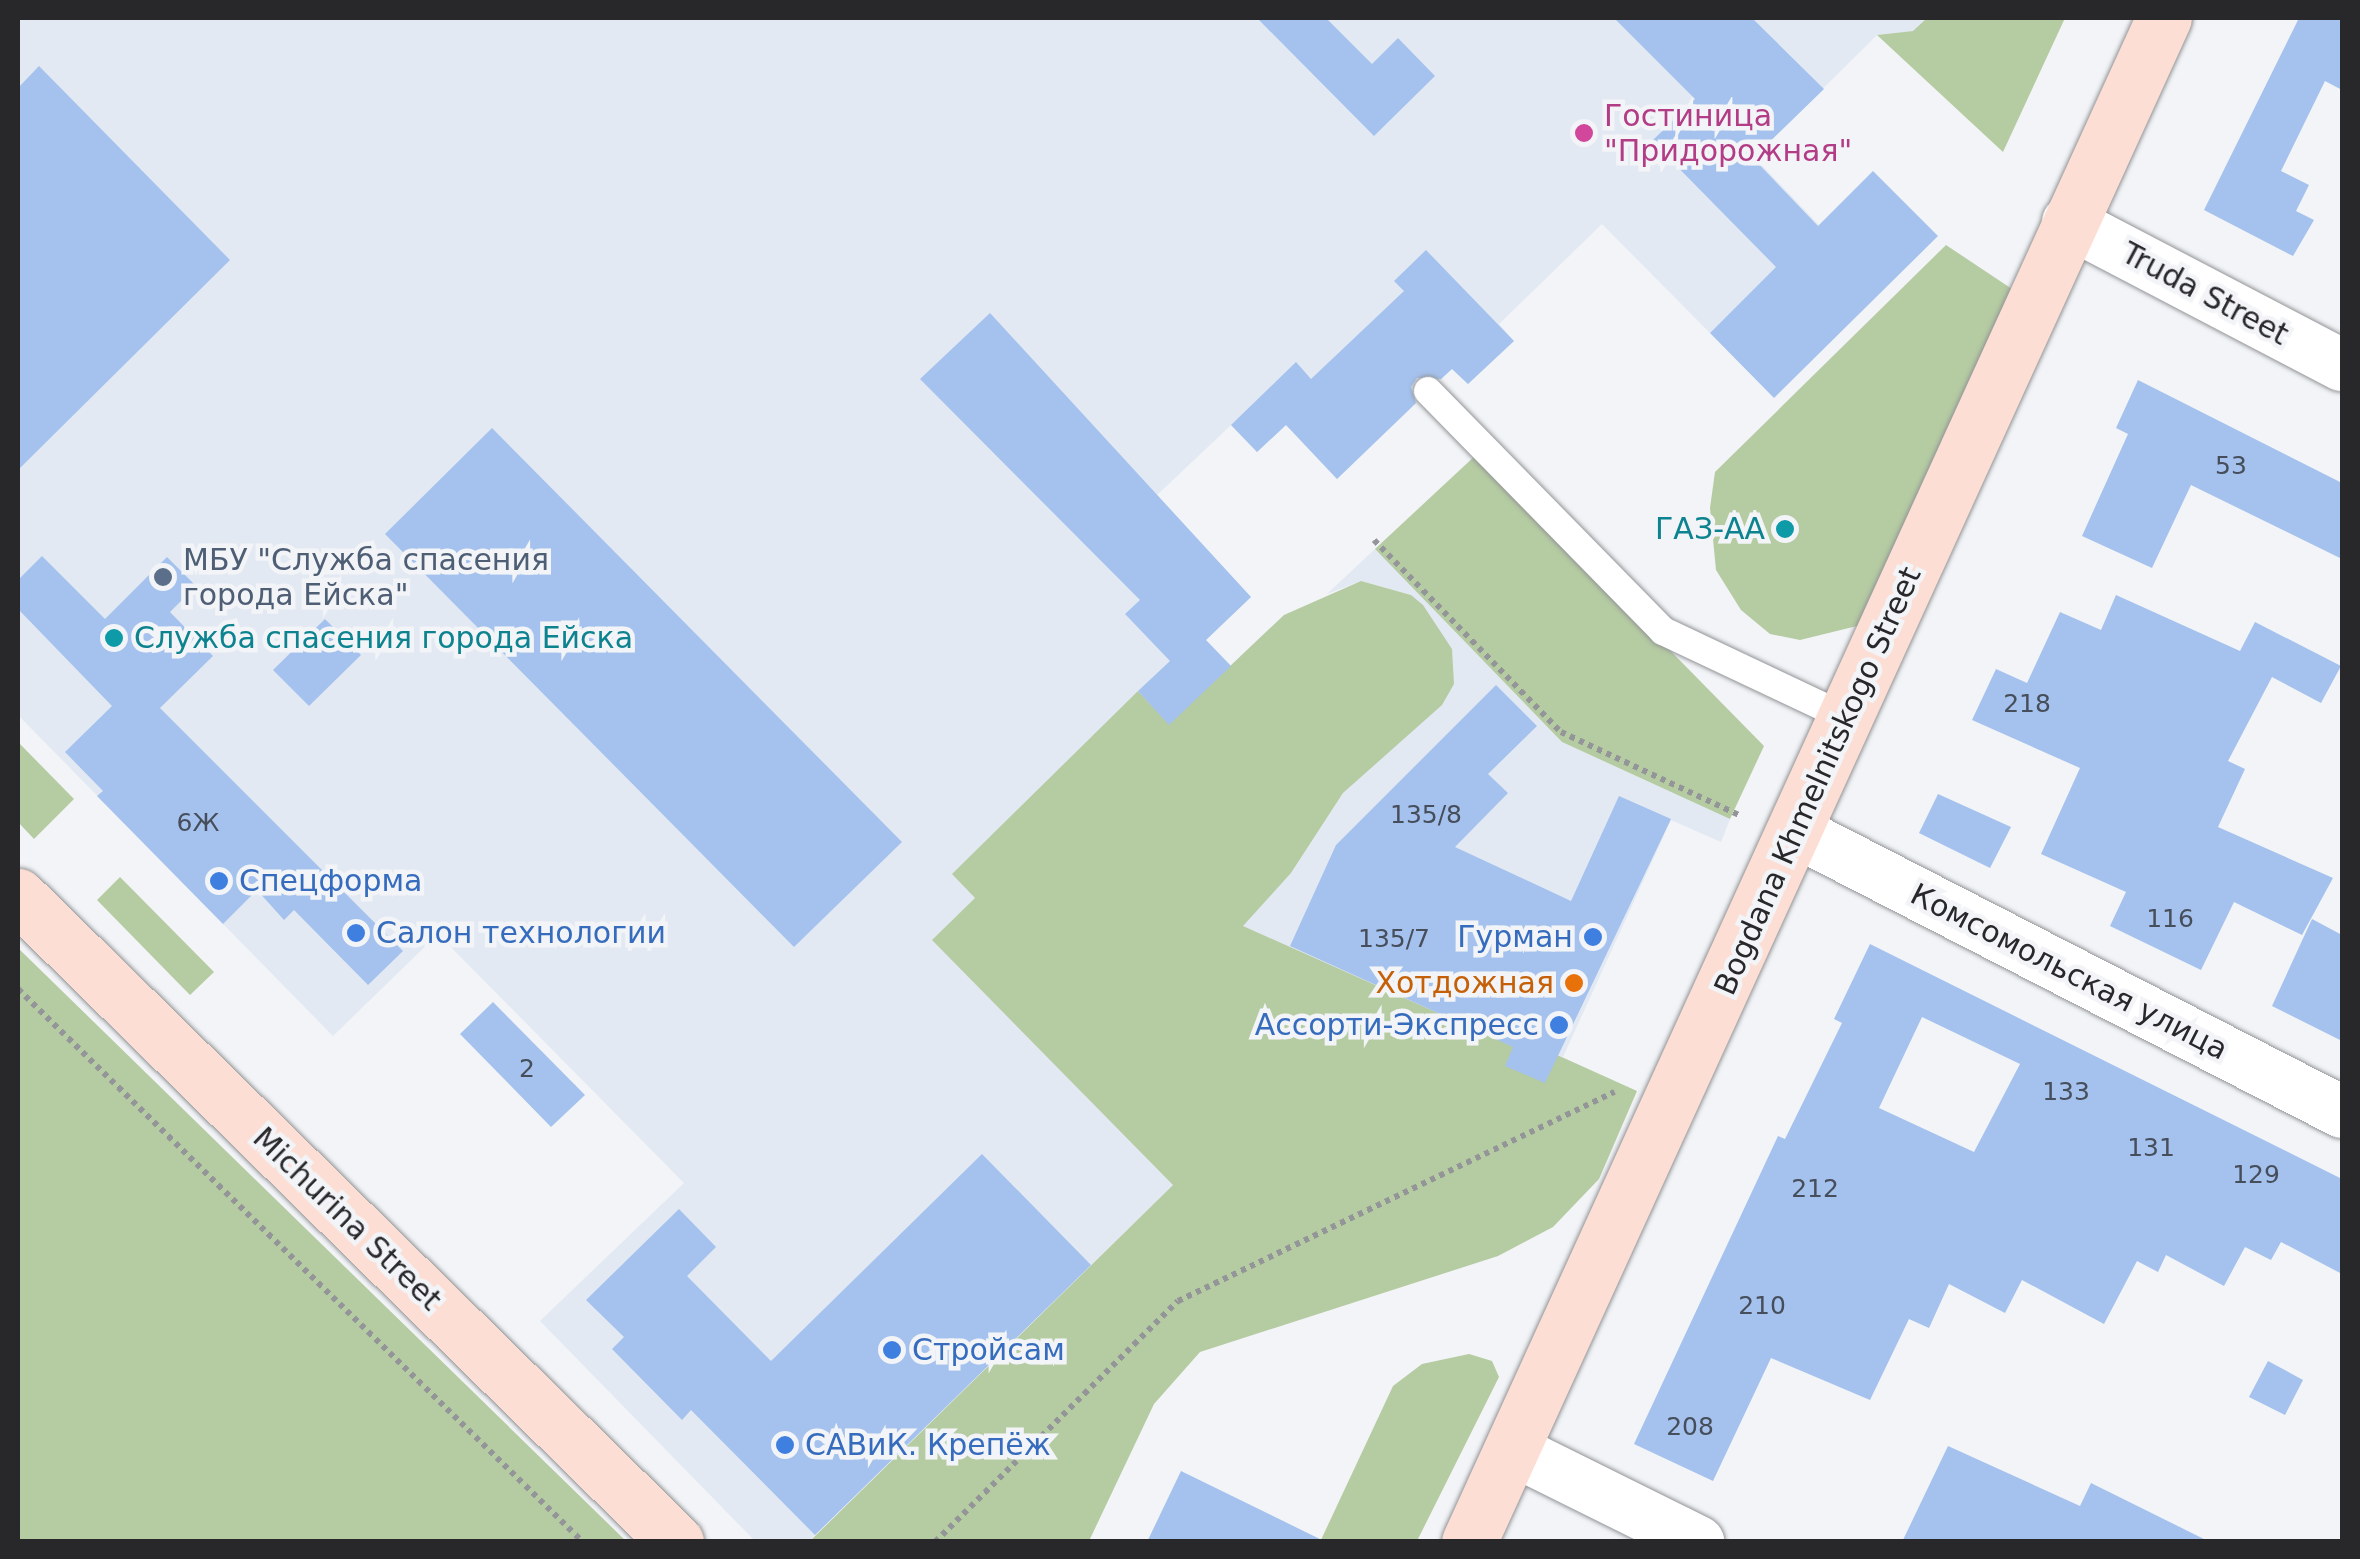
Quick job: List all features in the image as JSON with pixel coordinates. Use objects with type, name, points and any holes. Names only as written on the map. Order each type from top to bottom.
[{"type":"main road","name":"Bogdana Khmelnitskogo Street","points":[[1469,1542],[1797,832],[2068,222],[2164,18]]},
{"type":"main road","name":"Michurina Street","points":[[18,896],[676,1542]]},
{"type":"street","name":"Truda Street","points":[[2068,222],[2342,365]]},
{"type":"street","name":"Комсомольская улица","points":[[1797,832],[2342,1112]]},
{"type":"street","points":[[1513,1450],[1698,1542]]},
{"type":"lane","points":[[1428,392],[1664,631],[1847,718]]},
{"type":"path","points":[[1374,540],[1561,732],[1741,816]]},
{"type":"path","points":[[1735,830],[1749,799]]},
{"type":"path","points":[[18,989],[583,1542]]},
{"type":"path","points":[[935,1542],[1178,1301],[1617,1091],[1625,1073]]},
{"type":"shaded area","points":[[18,18],[1927,18],[1914,31],[1877,35],[1754,157],[1819,225],[1710,333],[1602,224],[1499,324],[1514,341],[1468,384],[1452,369],[1337,479],[1286,425],[1257,452],[1231,425],[1156,496],[1251,597],[1206,640],[1231,666],[1169,725],[1138,692],[953,874],[975,898],[933,940],[1174,1184],[809,1541],[755,1541],[540,1321],[684,1183],[438,934],[333,1036],[18,715]]},
{"type":"shaded area","points":[[1375,549],[1562,742],[1730,819],[1721,842],[1671,820],[1563,1057],[1511,1034],[1456,1021],[1242,926],[1291,873],[1343,793],[1418,723],[1452,649],[1411,595],[1361,581],[1327,594]]},
{"type":"green space","points":[[1927,18],[2065,18],[2003,152],[1877,35],[1913,31]]},
{"type":"green space","points":[[1946,245],[2018,293],[1861,625],[1800,640],[1770,634],[1741,610],[1716,570],[1710,508],[1715,472]]},
{"type":"green space","points":[[1477,454],[1764,746],[1730,819],[1562,742],[1375,549]]},
{"type":"green space","points":[[1361,581],[1411,595],[1423,605],[1452,649],[1454,684],[1442,705],[1343,793],[1291,873],[1243,926],[1456,1021],[1511,1034],[1637,1091],[1599,1179],[1553,1227],[1498,1256],[1200,1352],[1154,1404],[1089,1541],[809,1542],[1173,1185],[932,940],[975,898],[952,874],[1138,691],[1169,724],[1284,615]]},
{"type":"green space","points":[[18,742],[74,799],[34,839],[18,822]]},
{"type":"green space","points":[[120,877],[214,972],[190,995],[97,900]]},
{"type":"green space","points":[[18,948],[626,1541],[18,1541]]},
{"type":"green space","points":[[1469,1354],[1492,1361],[1499,1377],[1417,1541],[1320,1542],[1393,1386],[1422,1364]]},
{"type":"building","points":[[1257,18],[1326,18],[1372,64],[1398,38],[1435,76],[1374,136]]},
{"type":"building","points":[[1614,18],[1752,18],[1824,89],[1753,158],[1818,226],[1873,171],[1938,236],[1774,398],[1710,333],[1776,267],[1652,141],[1695,99]]},
{"type":"building","points":[[2299,18],[2342,18],[2342,90],[2325,81],[2281,171],[2309,185],[2296,211],[2314,220],[2293,256],[2204,210]]},
{"type":"building","points":[[39,66],[230,260],[18,470],[18,88]]},
{"type":"building","points":[[1426,250],[1514,341],[1468,384],[1452,369],[1441,379],[1417,378],[1411,387],[1416,403],[1337,479],[1286,425],[1257,452],[1231,425],[1296,362],[1311,379],[1404,291],[1394,281]]},
{"type":"building","points":[[990,313],[1251,597],[1206,640],[1231,666],[1169,725],[1138,691],[1170,661],[1125,614],[1140,600],[920,379]]},
{"type":"building","points":[[2138,380],[2342,483],[2342,559],[2191,485],[2152,568],[2082,536],[2128,434],[2116,428]]},
{"type":"building","points":[[492,428],[902,842],[794,947],[385,534]]},
{"type":"building","points":[[42,556],[105,619],[167,557],[196,586],[170,612],[213,656],[160,708],[403,951],[368,985],[294,910],[284,920],[257,890],[223,924],[97,796],[103,791],[65,752],[112,706],[18,609],[18,580]]},
{"type":"building","points":[[2116,595],[2240,651],[2255,622],[2341,666],[2321,703],[2272,677],[2228,761],[2245,769],[2218,827],[2333,878],[2302,935],[2234,902],[2201,970],[2110,926],[2126,892],[2041,854],[2080,768],[1972,720],[1996,669],[2027,683],[2060,612],[2101,630]]},
{"type":"building","points":[[325,619],[361,655],[309,706],[273,670]]},
{"type":"building","points":[[1496,685],[1537,726],[1488,774],[1508,793],[1455,847],[1571,901],[1619,796],[1671,819],[1545,1083],[1505,1066],[1513,1047],[1290,946],[1336,845]]},
{"type":"building","points":[[1938,794],[2011,827],[1990,868],[1919,833]]},
{"type":"building","points":[[2312,919],[2342,935],[2342,1041],[2272,1006]]},
{"type":"building","points":[[1870,944],[2342,1179],[2342,1274],[2281,1242],[2271,1260],[2245,1247],[2224,1286],[2166,1255],[2158,1272],[2137,1261],[2104,1324],[2022,1280],[2005,1313],[1949,1284],[1929,1328],[1909,1319],[1870,1400],[1771,1358],[1713,1481],[1634,1444],[1778,1136],[1785,1139],[1842,1023],[1834,1019]],"holes":[[[1922,1017],[2020,1064],[1974,1152],[1879,1108]]]},
{"type":"building","points":[[493,1002],[585,1095],[551,1127],[460,1034]]},
{"type":"building","points":[[982,1154],[1091,1265],[815,1535],[691,1410],[682,1420],[612,1349],[624,1337],[586,1300],[679,1209],[716,1247],[687,1276],[771,1361]]},
{"type":"building","points":[[2268,1361],[2303,1380],[2285,1415],[2249,1397]]},
{"type":"building","points":[[1948,1446],[2080,1506],[2091,1483],[2210,1542],[1902,1542]]},
{"type":"building","points":[[1181,1471],[1326,1542],[1147,1542]]},
{"type":"place","name":"Гостиница \"Придорожная\"","points":[[1584,133]]},
{"type":"place","name":"ГАЗ-АА","points":[[1785,529]]},
{"type":"place","name":"МБУ \"Служба спасения города Ейска\"","points":[[163,577]]},
{"type":"place","name":"Служба спасения города Ейска","points":[[114,638]]},
{"type":"place","name":"Спецформа","points":[[219,881]]},
{"type":"place","name":"Салон технологии","points":[[356,933]]},
{"type":"place","name":"Гурман","points":[[1593,937]]},
{"type":"place","name":"Хотдожная","points":[[1574,983]]},
{"type":"place","name":"Ассорти-Экспресс","points":[[1559,1025]]},
{"type":"place","name":"Стройсам","points":[[892,1350]]},
{"type":"place","name":"САВиК. Крепёж","points":[[785,1445]]}]
